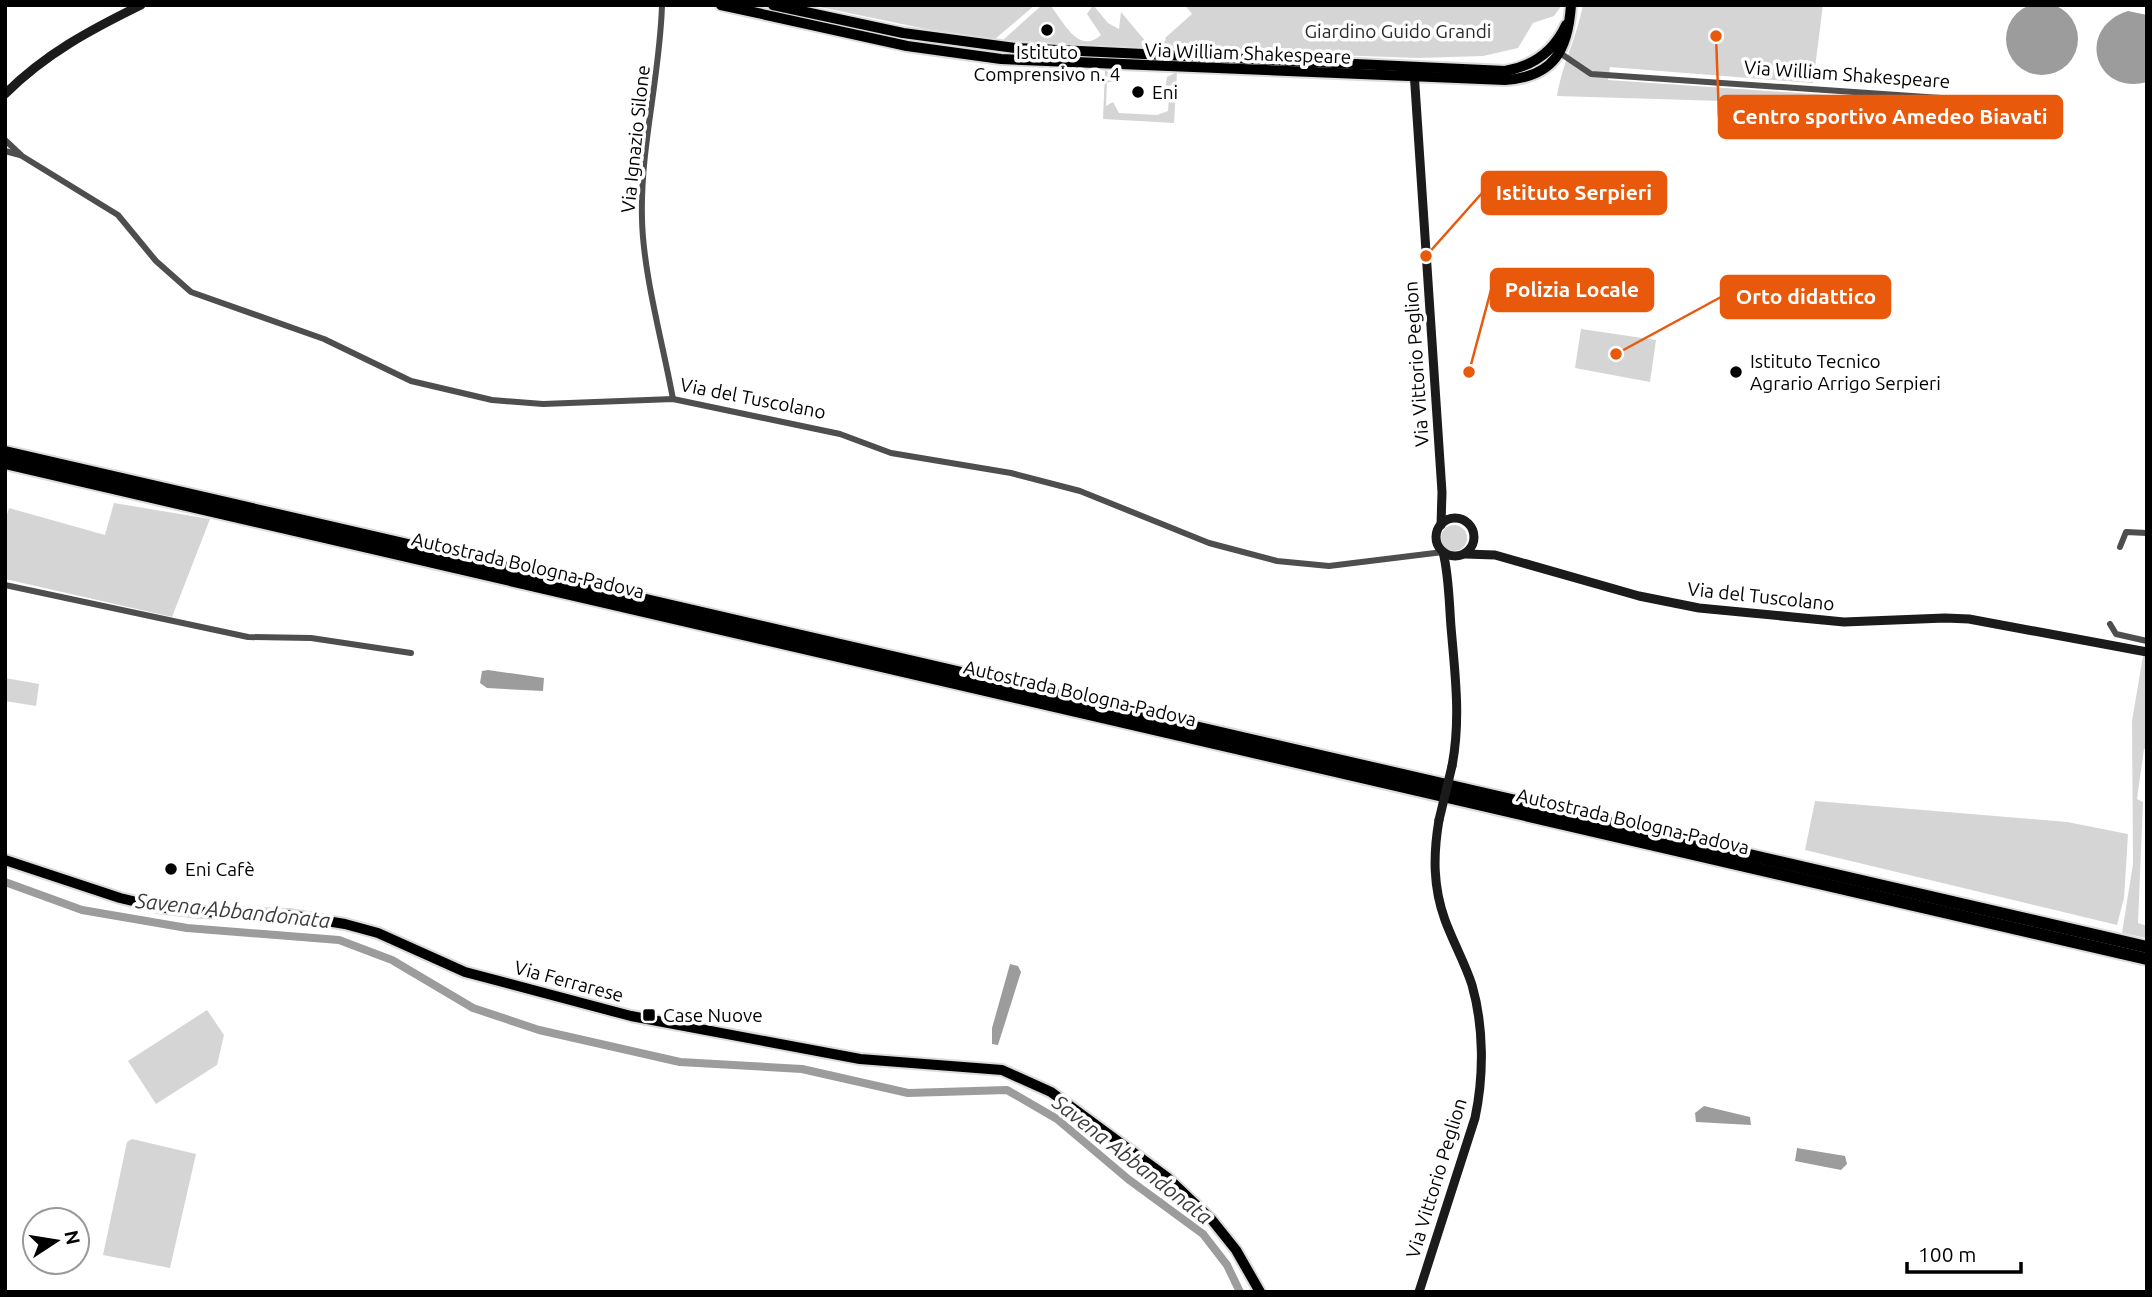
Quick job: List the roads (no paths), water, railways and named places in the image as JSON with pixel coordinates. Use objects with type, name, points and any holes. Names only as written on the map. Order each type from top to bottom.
[{"type":"highway","name":"Autostrada Bologna-Padova","points":[[5,452],[2147,947]]},
{"type":"highway","name":"Autostrada Bologna-Padova","points":[[5,463],[2147,959]]},
{"type":"main road","points":[[5,94],[57,49],[141,5]]},
{"type":"main road","name":"Via William Shakespeare","points":[[721,5],[907,46],[1001,59],[1414,71]]},
{"type":"main road","name":"Via William Shakespeare","points":[[773,5],[903,33],[1014,48],[1414,71],[1514,80],[1540,71],[1556,50]]},
{"type":"main road","points":[[1556,50],[1569,33],[1571,5]]},
{"type":"main road","name":"Via Vittorio Peglion","points":[[1414,71],[1442,492],[1441,525]]},
{"type":"main road","points":[[5,102],[13,86]]},
{"type":"main road","points":[[1442,492],[1449,507],[1495,555]]},
{"type":"main road","points":[[1463,555],[1443,552],[1436,538],[1441,525],[1452,518],[1465,521]]},
{"type":"main road","points":[[1448,579],[1451,565],[1473,545],[1474,533]]},
{"type":"main road","name":"Via Vittorio Peglion","points":[[1419,1292],[1475,1118],[1481,1090],[1478,1018],[1472,985],[1445,921],[1435,882],[1439,820],[1452,766],[1458,718],[1448,579],[1443,552]]},
{"type":"main road","name":"Via del Tuscolano","points":[[1463,555],[1495,555],[1639,596],[1699,608],[1844,622],[1945,618],[2028,629],[2147,652]]},
{"type":"main road","name":"Via Ferrarese","points":[[5,860],[130,901],[200,912],[327,920],[378,933],[465,972],[631,1016],[860,1059],[1002,1070],[1051,1092],[1168,1178],[1212,1220],[1236,1250],[1260,1292]]},
{"type":"street","name":"Via Ignazio Silone","points":[[662,5],[662,37],[648,123],[642,217],[673,399]]},
{"type":"street","name":"Via William Shakespeare","points":[[1556,50],[1591,74],[1970,100]]},
{"type":"street","name":"Via del Tuscolano","points":[[5,140],[22,156],[118,215],[156,261],[191,292],[324,338],[411,381],[492,400],[543,404],[673,399],[840,434],[891,453],[1011,474],[1080,491],[1209,542],[1277,561],[1329,566],[1443,552]]},
{"type":"street","name":"Via del Tuscolano","points":[[5,150],[22,156]]},
{"type":"street","points":[[2120,547],[2126,532],[2147,533]]},
{"type":"street","points":[[5,585],[248,637],[311,638],[411,653]]},
{"type":"street","points":[[2110,624],[2116,634],[2147,641]]},
{"type":"waterway","name":"Savena Abbandonata","points":[[5,882],[82,910],[187,928],[339,940],[392,960],[473,1008],[539,1030],[680,1062],[802,1069],[908,1093],[1007,1090],[1057,1119],[1128,1179],[1203,1234],[1227,1265],[1240,1292]]},
{"type":"place","name":"Istituto Comprensivo n. 4","points":[[1047,30]]},
{"type":"place","name":"Centro sportivo Amedeo Biavati","points":[[1716,36]]},
{"type":"place","name":"Eni","points":[[1138,92]]},
{"type":"place","name":"Istituto Serpieri","points":[[1426,256]]},
{"type":"place","name":"Orto didattico","points":[[1616,354]]},
{"type":"place","name":"Polizia Locale","points":[[1469,372]]},
{"type":"place","name":"Istituto Tecnico Agrario Arrigo Serpieri","points":[[1736,372]]},
{"type":"place","name":"Eni Cafè","points":[[171,869]]},
{"type":"place","name":"Case Nuove","points":[[649,1015]]},
{"type":"park label","name":"Giardino Guido Grandi","points":[[1398,31]]}]
